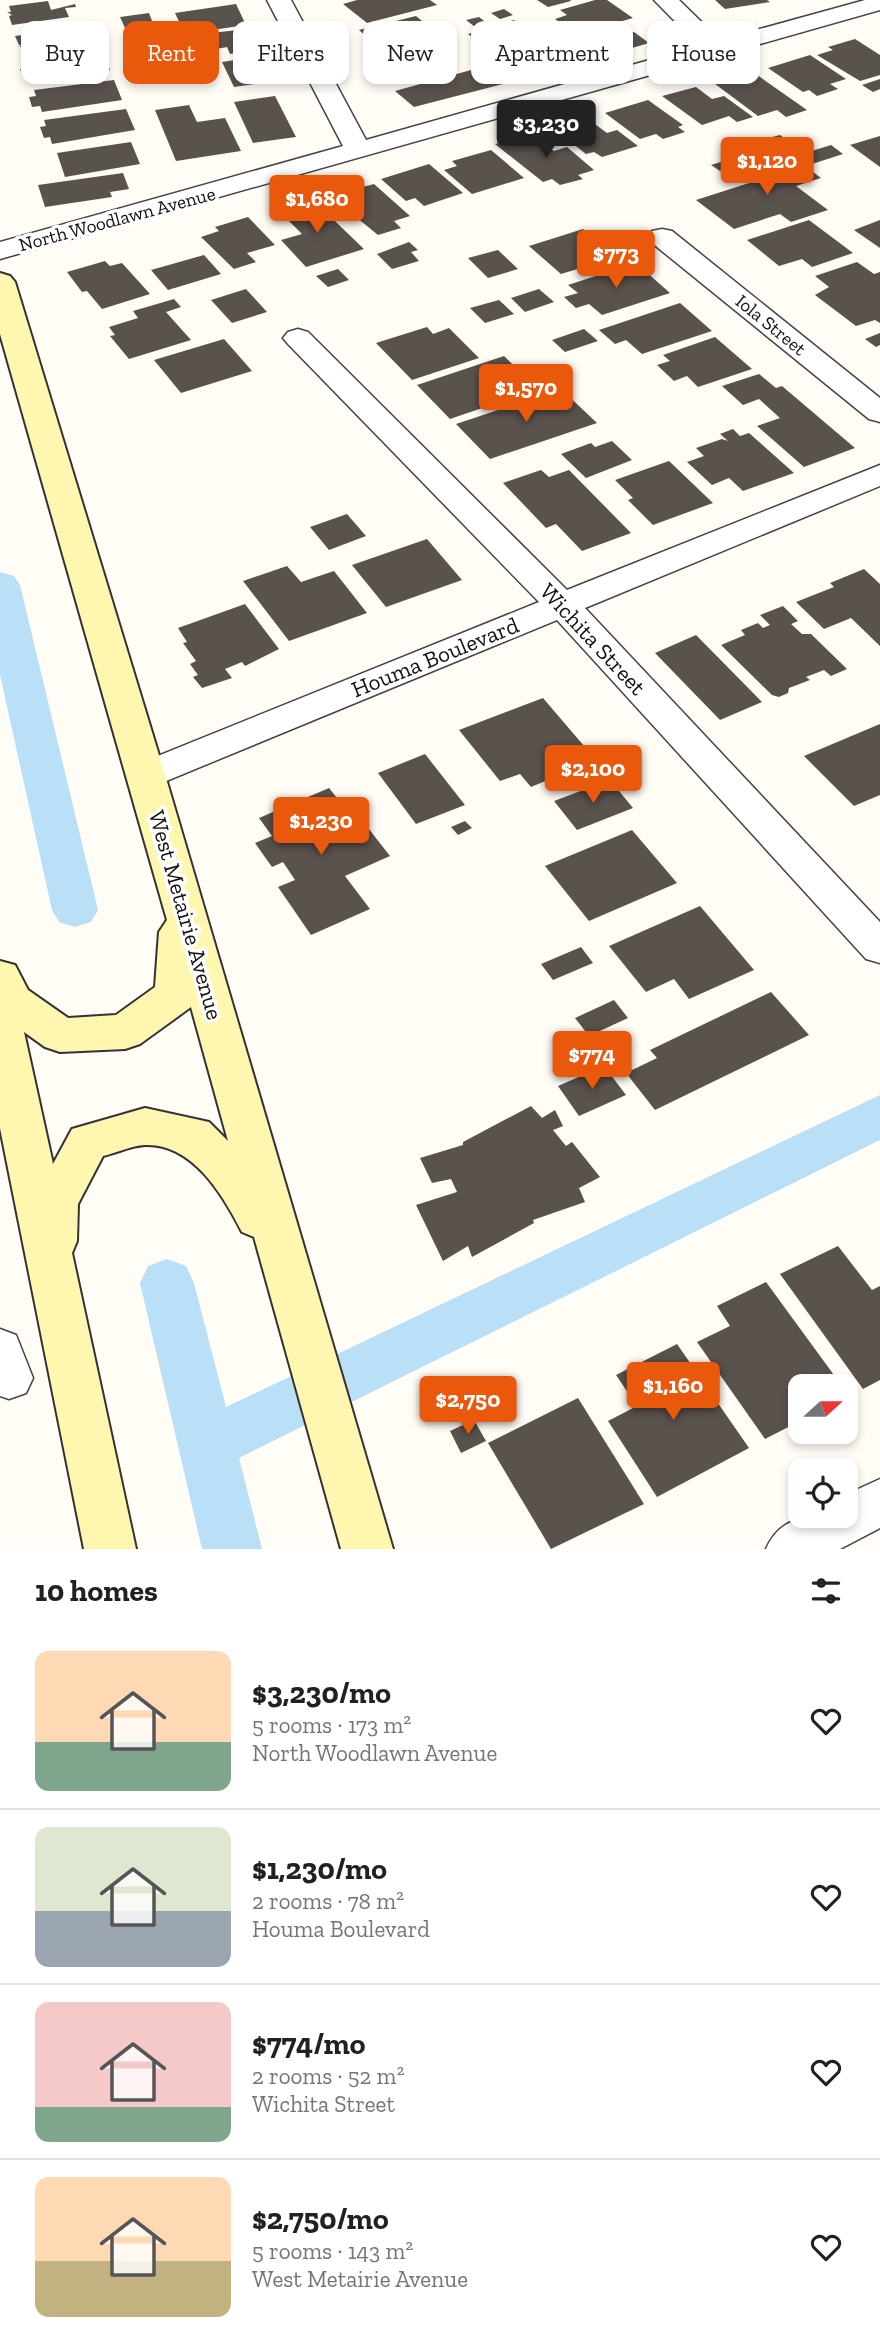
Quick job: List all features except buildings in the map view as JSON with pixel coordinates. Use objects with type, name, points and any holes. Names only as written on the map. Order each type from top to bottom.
[{"type":"main road","name":"West Metairie Avenue","points":[[0,282],[146,775],[367,1549]]},
{"type":"main road","points":[[0,977],[12,1002],[60,1035],[125,1032],[176,995],[180,928],[178,887]]},
{"type":"main road","points":[[0,1020],[110,1549]]},
{"type":"main road","points":[[53,1277],[55,1203],[88,1142],[145,1126],[193,1135],[244,1187],[290,1286]]},
{"type":"street","points":[[279,0],[359,152]]},
{"type":"street","points":[[666,0],[687,21]]},
{"type":"street","name":"North Woodlawn Avenue","points":[[760,36],[880,3]]},
{"type":"street","name":"North Woodlawn Avenue","points":[[0,251],[647,69]]},
{"type":"street","name":"Iola Street","points":[[662,237],[880,413]]},
{"type":"street","name":"Wichita Street","points":[[298,338],[562,606],[880,948]]},
{"type":"street","name":"Houma Boulevard","points":[[146,775],[880,475]]},
{"type":"street","points":[[791,1549],[880,1502]]},
{"type":"waterway","points":[[0,585],[75,910]]},
{"type":"waterway","points":[[207,1445],[880,1116]]},
{"type":"waterway","points":[[167,1283],[232,1549]]}]
